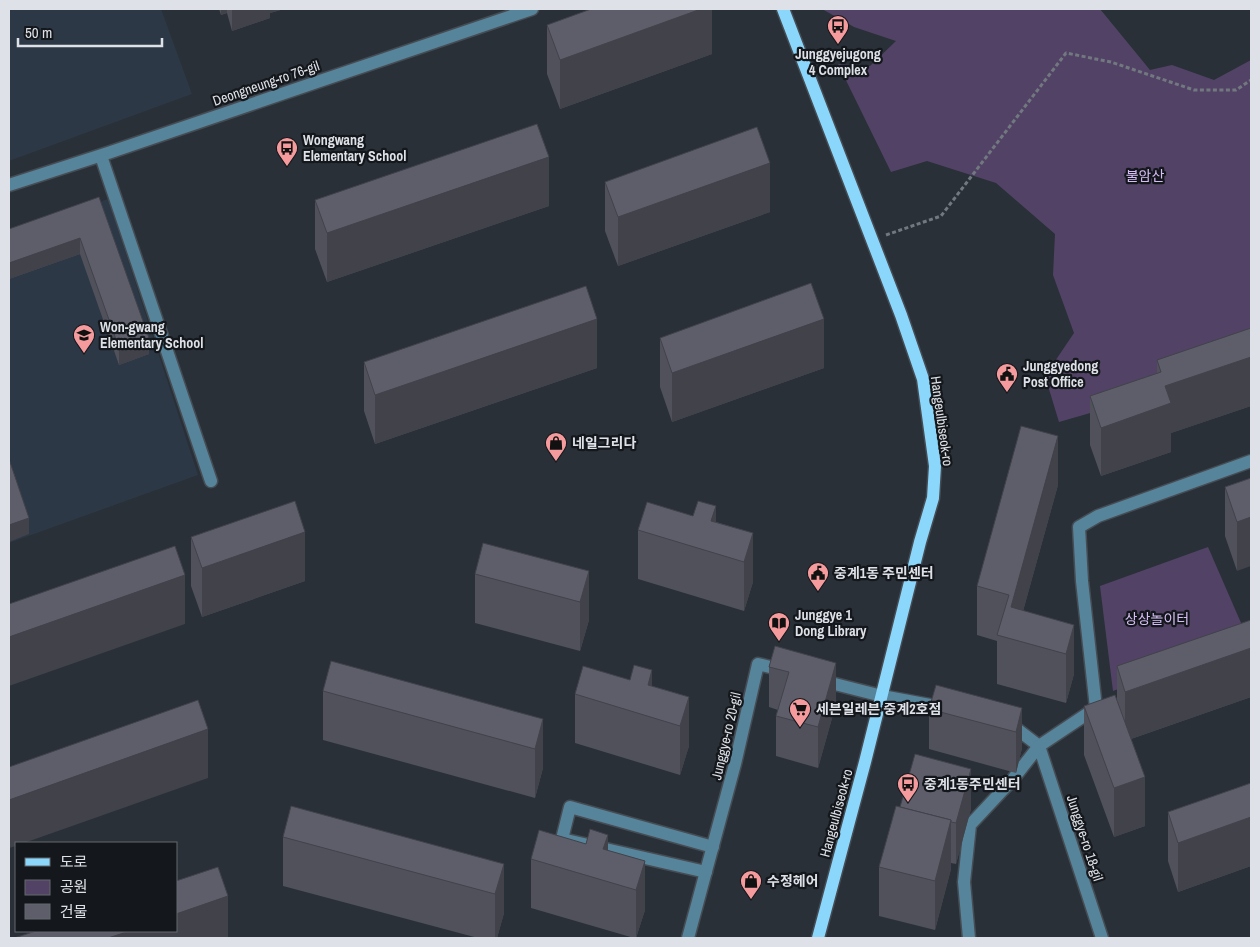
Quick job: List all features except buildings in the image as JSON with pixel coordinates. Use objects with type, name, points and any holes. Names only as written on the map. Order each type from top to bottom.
[{"type":"main road","name":"Hangeulbiseok-ro","points":[[784,9],[901,316],[923,379],[935,466],[933,498],[818,938]]},
{"type":"street","name":"Deongneung-ro 76-gil","points":[[9,185],[101,156],[532,9]]},
{"type":"street","points":[[101,156],[211,481]]},
{"type":"street","points":[[969,938],[964,882],[970,825],[1014,779],[1039,746],[1101,707],[1082,581],[1079,528],[1098,516],[1251,461]]},
{"type":"street","name":"Junggye-ro 20-gil","points":[[688,938],[736,764],[758,664],[882,696]]},
{"type":"street","points":[[882,696],[958,711]]},
{"type":"street","points":[[996,718],[1005,720],[1039,746]]},
{"type":"street","name":"Junggye-ro 18-gil","points":[[1039,746],[1102,938]]},
{"type":"street","points":[[706,872],[562,839],[570,807],[713,847]]},
{"type":"path","points":[[872,240],[941,216],[1066,53],[1111,62],[1194,90],[1236,90],[1251,80]]},
{"type":"shaded area","points":[[9,9],[161,9],[192,94],[9,161]]},
{"type":"shaded area","name":"Won-gwang Elementary School","points":[[108,199],[198,475],[9,543],[9,233]]},
{"type":"green space","name":"불암산","points":[[822,9],[1100,9],[1150,70],[1172,65],[1214,80],[1251,60],[1251,341],[1111,407],[1059,422],[1045,376],[1074,333],[1053,275],[1055,234],[996,183],[927,161],[891,172],[838,64],[870,66],[896,41],[854,27]]},
{"type":"green space","name":"상상놀이터","points":[[1208,547],[1248,639],[1113,691],[1100,586]]},
{"type":"place","name":"Junggyejugong 4 Complex","points":[[838,45]]},
{"type":"place","name":"Wongwang Elementary School","points":[[287,167]]},
{"type":"place","name":"Won-gwang Elementary School","points":[[84,354]]},
{"type":"place","name":"Junggyedong Post Office","points":[[1007,393]]},
{"type":"place","name":"네일그리다","points":[[556,462]]},
{"type":"place","name":"중계1동 주민센터","points":[[818,592]]},
{"type":"place","name":"Junggye 1 Dong Library","points":[[779,642]]},
{"type":"place","name":"세븐일레븐 중계2호점","points":[[800,728]]},
{"type":"place","name":"중계1동주민센터","points":[[908,803]]},
{"type":"place","name":"수정헤어","points":[[751,900]]}]
